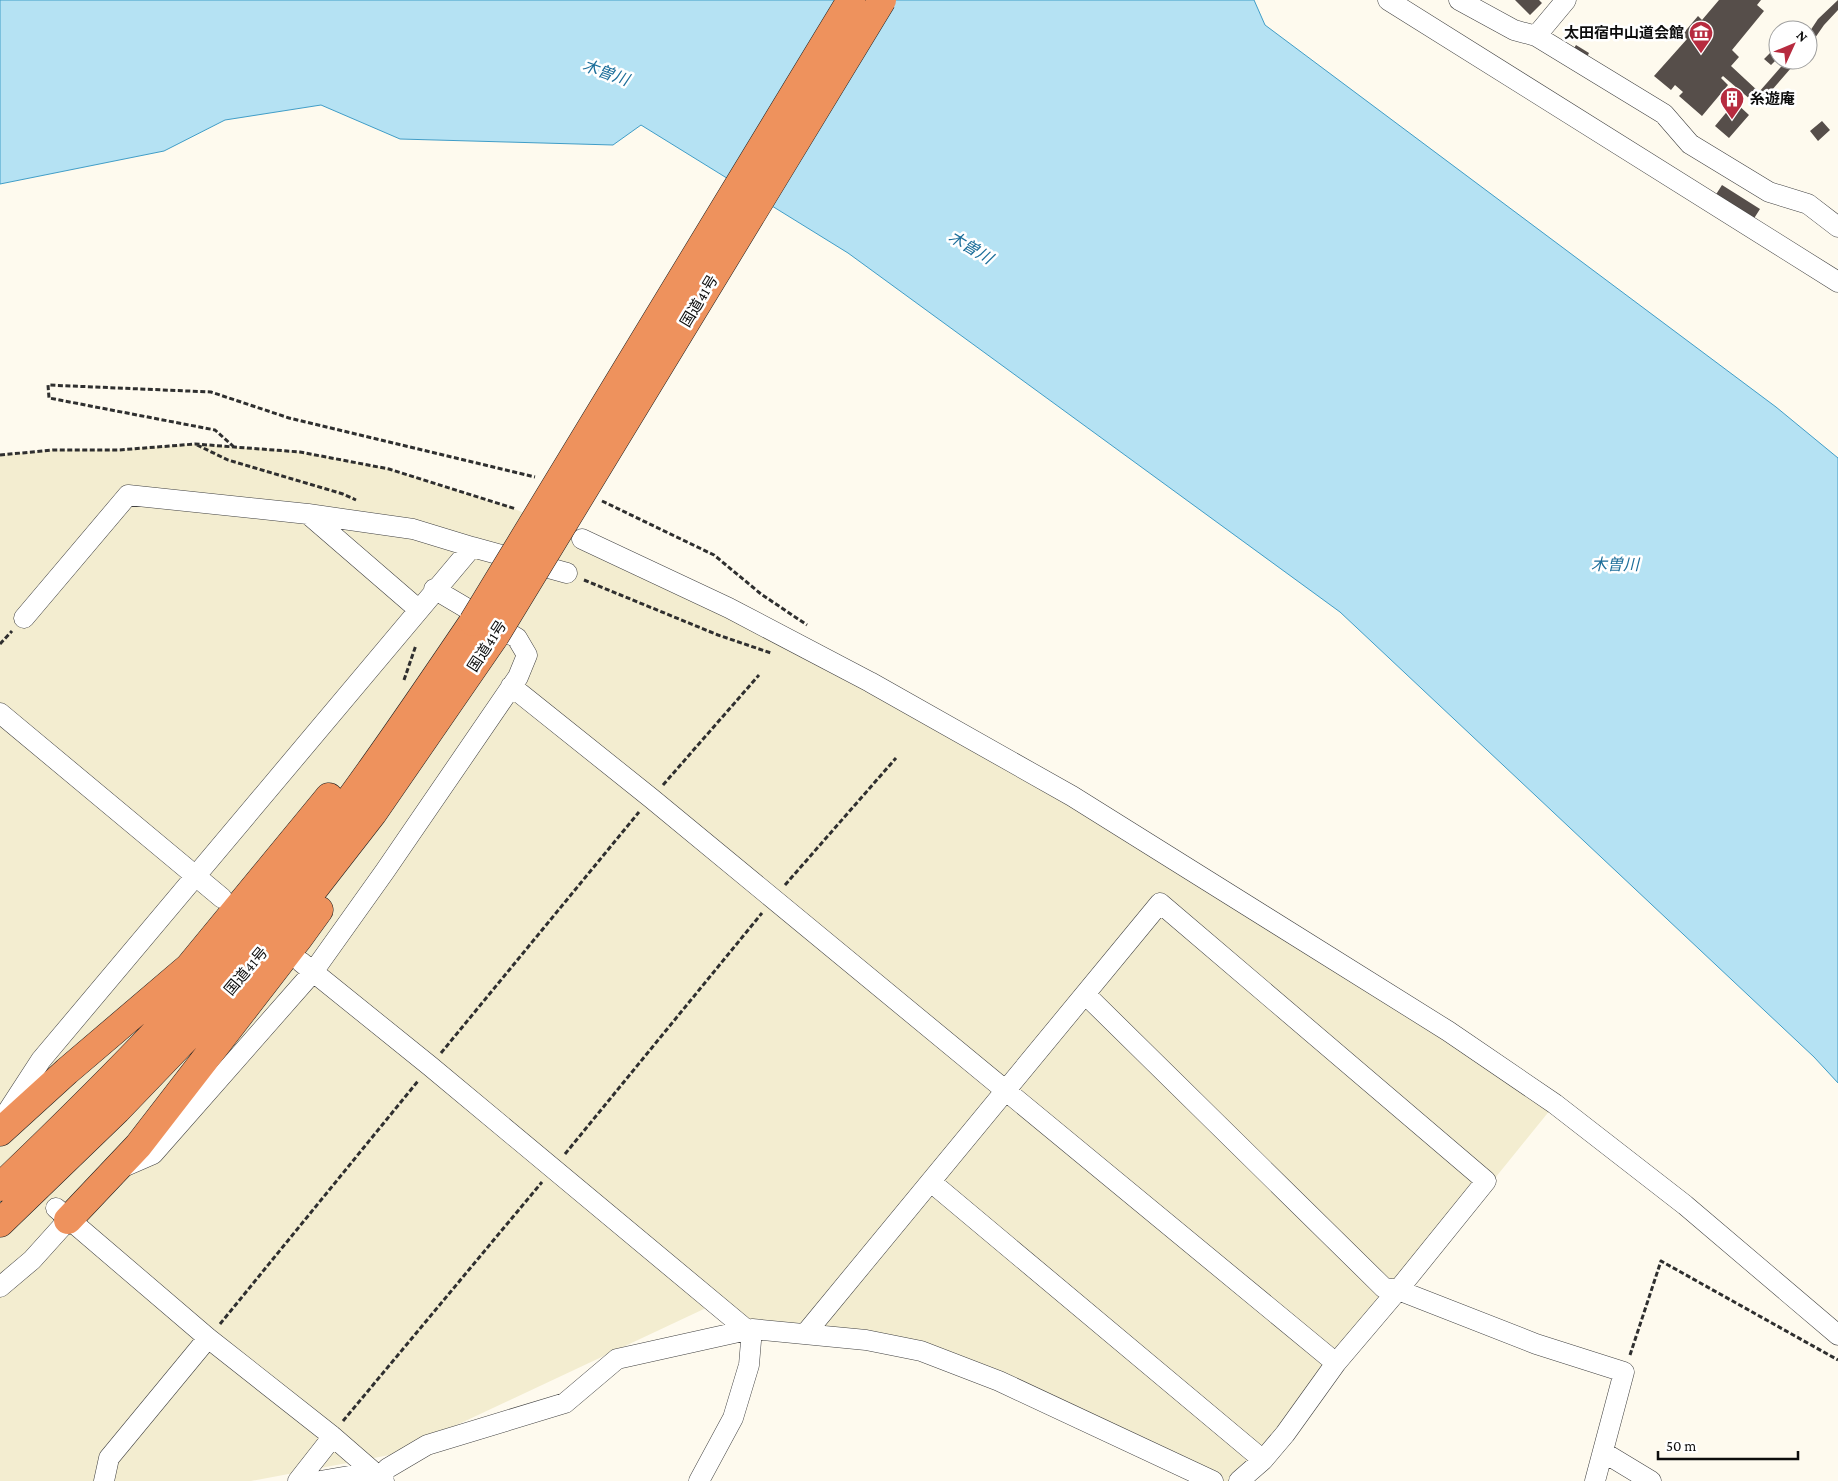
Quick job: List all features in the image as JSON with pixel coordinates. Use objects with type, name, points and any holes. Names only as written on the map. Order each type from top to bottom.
[{"type":"highway","name":"国道41号","points":[[0,1187],[98,1092],[186,1000],[269,904],[352,796],[432,682],[484,629],[850,0]]},
{"type":"highway","name":"国道41号","points":[[0,1223],[117,1110],[214,1009],[289,921],[372,813],[484,629],[882,0]]},
{"type":"highway","points":[[0,1132],[67,1071],[189,967],[409,699],[432,682]]},
{"type":"highway","points":[[62,1214],[115,1171],[138,1146],[298,940],[351,865],[372,813]]},
{"type":"street","points":[[1388,0],[1838,282]]},
{"type":"street","points":[[1459,0],[1514,30],[1536,36],[1664,114],[1690,144],[1769,192],[1808,204],[1838,227]]},
{"type":"street","points":[[1536,36],[1566,0]]},
{"type":"street","points":[[24,618],[128,495],[308,514],[412,529],[567,574]]},
{"type":"street","points":[[308,514],[418,609]]},
{"type":"street","points":[[582,539],[730,608],[870,682],[1072,796],[1448,1031],[1555,1104],[1685,1205],[1838,1334]]},
{"type":"street","points":[[0,1123],[41,1060],[434,589],[472,547]]},
{"type":"street","points":[[115,1171],[153,1154],[307,967],[385,871],[518,677],[527,655],[517,638],[434,589]]},
{"type":"street","points":[[511,686],[651,798],[772,900],[1336,1363]]},
{"type":"street","points":[[0,713],[222,898]]},
{"type":"street","points":[[806,1334],[1160,903],[1486,1182],[1336,1363],[1285,1434],[1263,1460],[1239,1481]]},
{"type":"street","points":[[307,967],[750,1330]]},
{"type":"street","points":[[1085,994],[1384,1288],[1398,1290],[1536,1344],[1624,1372],[1595,1481]]},
{"type":"street","points":[[931,1182],[1263,1460]]},
{"type":"street","points":[[0,1287],[32,1260],[62,1214],[208,1338],[331,1435],[378,1477]]},
{"type":"street","points":[[699,1481],[733,1418],[749,1365],[750,1330]]},
{"type":"street","points":[[320,1481],[378,1477],[388,1468],[427,1445],[565,1404],[617,1359],[750,1330],[866,1340],[921,1351],[999,1381],[1213,1481]]},
{"type":"street","points":[[104,1481],[108,1458],[208,1338]]},
{"type":"street","points":[[298,1481],[328,1444],[331,1435]]},
{"type":"street","points":[[1602,1452],[1651,1481]]},
{"type":"path","points":[[234,447],[215,430],[49,398],[48,385],[211,392],[289,418],[536,477]]},
{"type":"path","points":[[195,444],[228,460],[343,494],[360,502]]},
{"type":"path","points":[[0,455],[53,450],[119,450],[195,444],[300,452],[389,469],[517,510]]},
{"type":"path","points":[[595,499],[714,555],[761,594],[809,627]]},
{"type":"path","points":[[567,574],[718,635],[772,654]]},
{"type":"path","points":[[208,1338],[651,798],[759,675]]},
{"type":"path","points":[[331,1435],[553,1169],[772,900],[896,758]]},
{"type":"path","points":[[1624,1372],[1661,1261],[1838,1360]]},
{"type":"shaded area","points":[[195,444],[300,452],[389,469],[517,510],[582,539],[870,682],[1555,1104],[1348,1360],[1239,1481],[1213,1481],[921,1351],[752,1329],[706,1308],[395,1454],[251,1481],[0,1481],[0,455],[53,450],[119,450]]},
{"type":"water","name":"木曽川","points":[[0,0],[1254,0],[1265,25],[1776,407],[1838,458],[1838,1083],[1814,1057],[1340,612],[848,253],[641,125],[613,145],[400,139],[321,105],[225,120],[164,151],[0,184]]},
{"type":"building","points":[[1515,0],[1539,0],[1542,3],[1530,15]]},
{"type":"building","name":"太田宿中山道会館","points":[[1719,0],[1761,0],[1757,5],[1764,11],[1732,50],[1739,57],[1731,66],[1759,92],[1778,70],[1789,70],[1758,106],[1723,76],[1721,78],[1728,85],[1702,116],[1679,96],[1683,92],[1675,85],[1671,90],[1654,76],[1687,39],[1682,35],[1698,16],[1702,20]]},
{"type":"building","points":[[1838,0],[1838,10],[1818,34],[1818,19]]},
{"type":"building","points":[[1576,45],[1589,53],[1586,59],[1573,50]]},
{"type":"building","name":"糸遊庵","points":[[1735,102],[1749,115],[1729,138],[1715,126]]},
{"type":"building","points":[[1822,121],[1830,130],[1818,141],[1810,131]]},
{"type":"building","points":[[1722,185],[1760,209],[1753,220],[1715,196]]},
{"type":"place","name":"太田宿中山道会館","points":[[1701,54]]},
{"type":"place","name":"糸遊庵","points":[[1732,120]]}]
